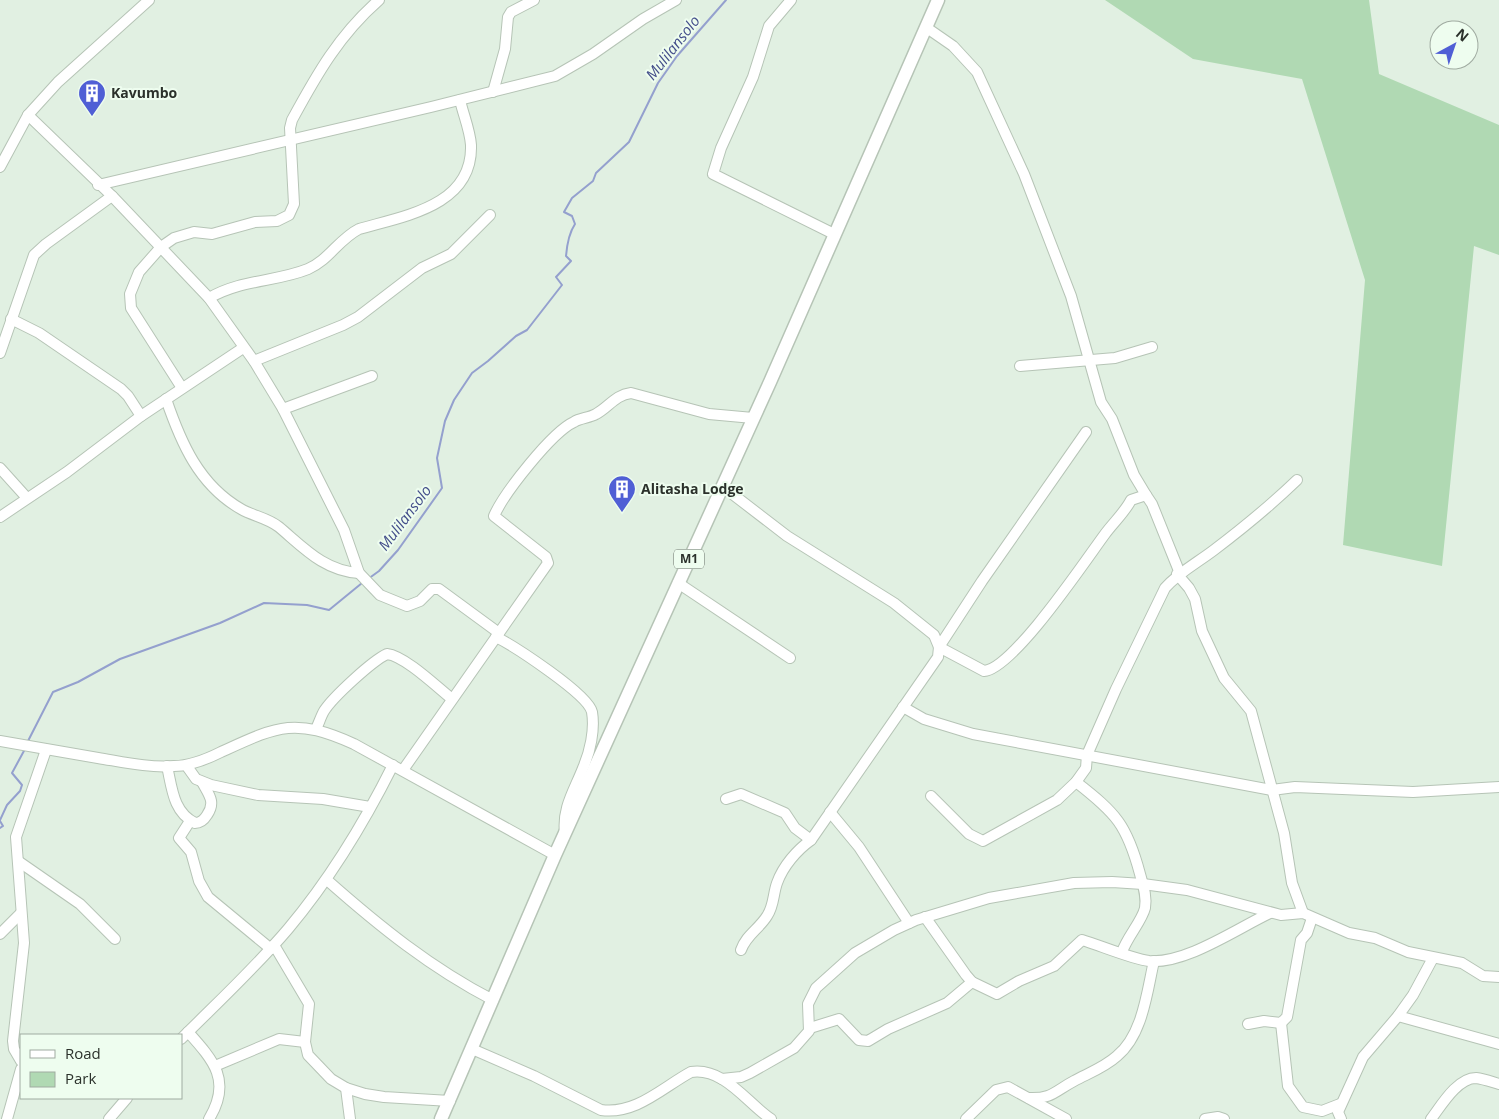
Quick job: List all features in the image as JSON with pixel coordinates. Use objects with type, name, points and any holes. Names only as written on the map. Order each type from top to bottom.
[{"type":"main road","name":"M1","points":[[441,1119],[555,856],[753,418],[938,0]]},
{"type":"street","points":[[0,167],[13,139],[28,115],[58,82],[149,0]]},
{"type":"street","points":[[182,388],[130,308],[129,301],[139,272],[161,247],[174,238],[188,233],[202,232],[212,234],[255,222],[277,221],[289,215],[294,204],[292,120],[330,52],[363,14],[379,0]]},
{"type":"street","points":[[493,92],[505,49],[508,17],[511,12],[534,0]]},
{"type":"street","points":[[98,185],[555,76],[593,54],[643,19],[676,0]]},
{"type":"street","points":[[791,0],[769,26],[753,77],[721,148],[713,174],[834,234]]},
{"type":"street","points":[[927,28],[953,46],[977,72],[1024,174],[1071,296],[1091,359],[1101,402],[1112,419],[1134,475],[1152,504],[1179,571],[1177,574]]},
{"type":"street","points":[[209,298],[231,287],[307,270],[319,264],[348,234],[432,207],[447,198],[466,173],[471,145],[460,100]]},
{"type":"street","points":[[28,115],[98,185],[112,196],[209,298],[254,361],[283,409],[344,530],[363,577],[380,595],[407,606],[420,601],[432,589],[439,589],[577,693],[592,712],[592,740],[586,762],[565,812],[565,834]]},
{"type":"street","points":[[0,143],[13,139]]},
{"type":"street","points":[[0,353],[34,255],[46,244],[112,196]]},
{"type":"street","points":[[254,361],[343,325],[358,317],[422,268],[451,254],[490,215]]},
{"type":"street","points":[[11,319],[39,333],[121,389],[141,416]]},
{"type":"street","points":[[1020,366],[1046,366],[1091,359],[1115,358],[1152,347]]},
{"type":"street","points":[[0,517],[166,398],[243,348]]},
{"type":"street","points":[[283,409],[372,376]]},
{"type":"street","points":[[403,770],[548,560],[494,516],[512,486],[562,430],[572,422],[595,415],[622,394],[631,393],[709,414],[753,418]]},
{"type":"street","points":[[166,398],[174,422],[196,467],[209,486],[220,496],[255,517],[272,522],[309,555],[363,577]]},
{"type":"street","points":[[741,950],[745,940],[768,915],[774,900],[777,883],[787,865],[799,848],[811,840],[938,657],[939,647],[982,581],[1086,432]]},
{"type":"street","points":[[0,468],[27,498]]},
{"type":"street","points":[[931,796],[969,834],[983,841],[1057,800],[1076,782],[1086,768],[1087,755],[1158,598],[1177,574],[1196,564],[1223,543],[1270,506],[1297,480]]},
{"type":"street","points":[[722,486],[787,536],[894,603],[934,635],[939,647],[984,671],[990,671],[999,665],[1047,612],[1131,500],[1146,495]]},
{"type":"street","points":[[1177,574],[1189,588],[1195,599],[1202,631],[1224,678],[1251,710],[1289,856],[1292,883],[1308,915],[1307,933],[1301,940],[1287,1017],[1281,1023]]},
{"type":"street","points":[[678,583],[790,658]]},
{"type":"street","points":[[316,729],[324,711],[337,695],[373,663],[387,654],[392,654],[410,666],[452,699]]},
{"type":"street","points":[[902,707],[924,719],[974,734],[1272,790],[1295,787],[1413,792],[1499,787]]},
{"type":"street","points":[[0,741],[46,750],[167,766],[186,765],[280,728],[295,726],[316,729],[354,744],[403,770],[555,856]]},
{"type":"street","points":[[20,1059],[14,1050],[13,1041],[24,943],[16,837],[46,750]]},
{"type":"street","points":[[186,765],[192,775],[202,782],[258,796],[323,799],[370,807]]},
{"type":"street","points":[[209,1119],[220,1091],[220,1081],[215,1066],[185,1036],[272,947],[326,880],[393,765]]},
{"type":"street","points":[[167,766],[176,806],[190,821],[200,823],[213,807],[212,801],[202,782]]},
{"type":"street","points":[[1076,782],[1115,814],[1123,825],[1132,844],[1143,884],[1145,895],[1144,911],[1129,934],[1122,952]]},
{"type":"street","points":[[726,799],[740,794],[785,813],[795,828],[811,840]]},
{"type":"street","points":[[830,812],[859,847],[908,923]]},
{"type":"street","points":[[190,821],[179,838],[193,857],[202,889],[214,903],[272,947],[309,1004],[305,1042],[308,1055],[312,1061],[331,1079],[346,1088],[384,1097],[450,1101]]},
{"type":"street","points":[[18,861],[80,904],[115,939]]},
{"type":"street","points":[[326,880],[377,924],[421,957],[493,1000]]},
{"type":"street","points":[[722,1079],[746,1075],[794,1048],[805,1037],[810,1028],[809,997],[816,988],[855,953],[908,923],[982,900],[1031,889],[1074,883],[1143,884],[1187,890],[1282,916],[1308,915],[1349,933],[1375,938],[1408,952],[1462,963],[1483,976],[1499,977]]},
{"type":"street","points":[[0,934],[21,913]]},
{"type":"street","points":[[925,917],[972,982],[1002,994],[1019,982],[1054,966],[1082,940],[1142,959],[1154,961],[1173,960],[1196,951],[1270,913]]},
{"type":"street","points":[[1341,1119],[1338,1112],[1340,1104],[1363,1057],[1398,1016],[1413,995],[1433,958]]},
{"type":"street","points":[[1029,1098],[1044,1099],[1106,1064],[1122,1052],[1134,1034],[1142,1014],[1154,961]]},
{"type":"street","points":[[810,1028],[839,1019],[859,1040],[868,1041],[947,1003],[972,982]]},
{"type":"street","points":[[1398,1016],[1499,1044]]},
{"type":"street","points":[[1248,1024],[1264,1021],[1281,1023]]},
{"type":"street","points":[[1281,1023],[1288,1086],[1303,1107],[1322,1110],[1340,1104]]},
{"type":"street","points":[[215,1066],[279,1039],[305,1042]]},
{"type":"street","points":[[472,1049],[534,1076],[601,1110],[611,1111],[652,1098],[692,1072],[699,1071],[722,1079],[771,1119]]},
{"type":"street","points":[[7,1119],[20,1073]]},
{"type":"street","points":[[1431,1119],[1463,1083],[1477,1078],[1499,1084]]},
{"type":"street","points":[[966,1119],[996,1090],[1008,1087],[1066,1119]]},
{"type":"street","points":[[346,1088],[350,1119]]},
{"type":"street","points":[[109,1119],[126,1099]]},
{"type":"street","points":[[1043,1108],[1051,1119]]},
{"type":"street","points":[[1205,1119],[1218,1117],[1224,1119]]},
{"type":"green space","points":[[1105,0],[1369,0],[1379,74],[1499,125],[1499,255],[1474,246],[1442,566],[1343,545],[1365,280],[1302,79],[1193,59]]},
{"type":"waterway","name":"Mulilansolo","points":[[368,579],[379,571],[398,550],[442,488],[437,458],[445,421],[454,400],[472,373],[516,336],[527,330],[562,285],[556,277],[571,261],[566,256],[566,252],[575,224],[572,216],[564,212],[572,198],[593,181],[596,173],[629,142],[658,83],[677,56],[726,0]]},
{"type":"waterway","name":"Mulilansolo","points":[[27,743],[53,692],[78,682],[120,659],[220,623],[264,603],[307,605],[329,610],[362,583]]},
{"type":"waterway","name":"Mulilansolo","points":[[0,820],[7,805],[20,791],[22,785],[12,773],[25,749]]},
{"type":"waterway","name":"Mulilansolo","points":[[0,821],[3,826],[0,828]]},
{"type":"place","name":"Kavumbo","points":[[92,117]]},
{"type":"place","name":"Alitasha Lodge","points":[[622,513]]}]
